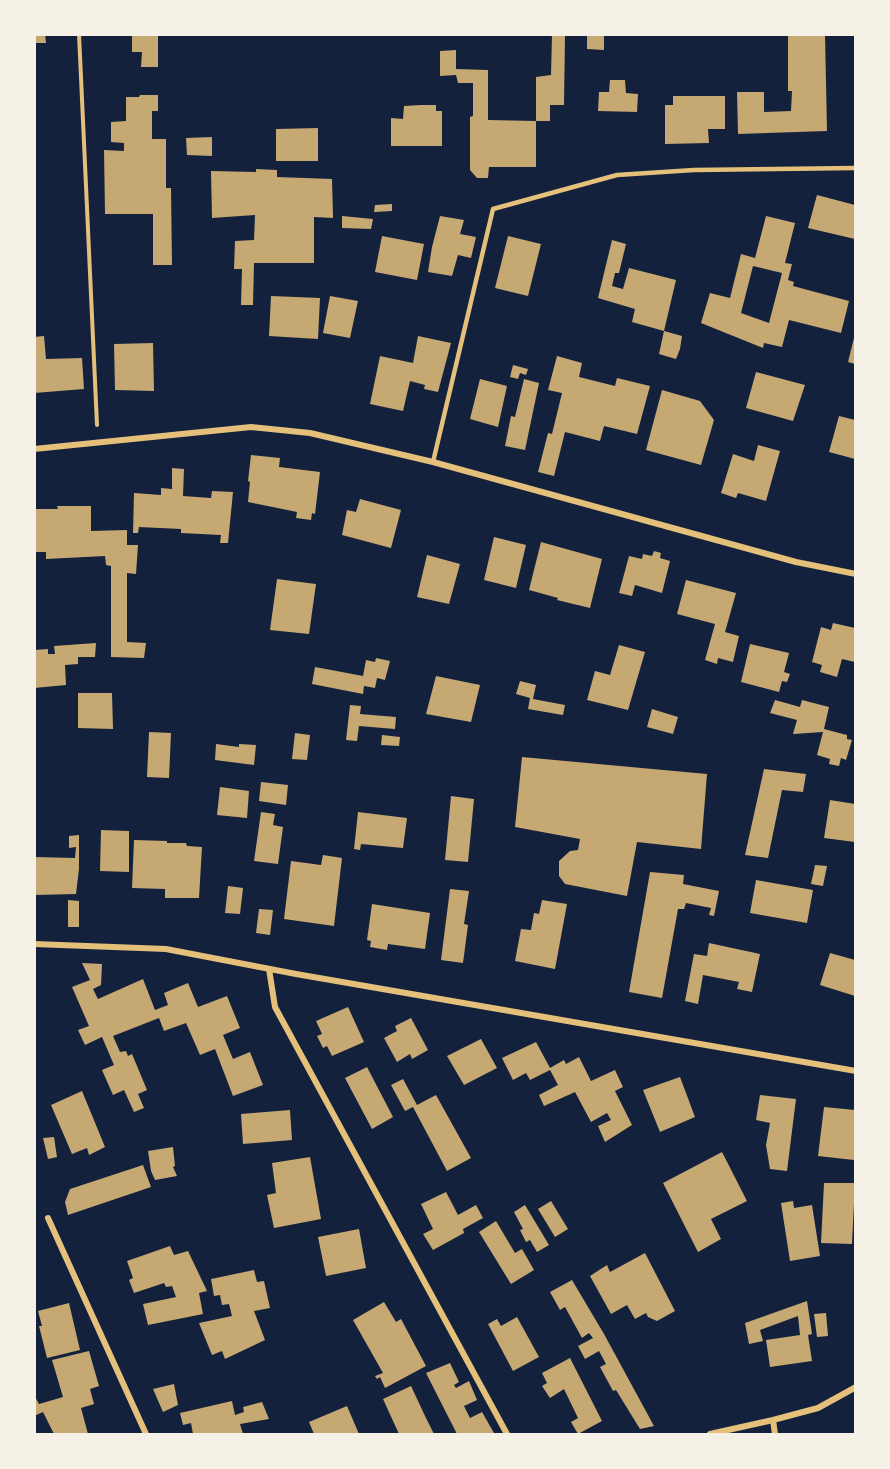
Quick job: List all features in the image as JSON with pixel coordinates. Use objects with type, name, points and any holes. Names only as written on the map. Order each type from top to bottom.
[{"type":"street","points":[[34,449],[251,428],[310,433],[434,462],[749,550],[855,574]]},
{"type":"street","points":[[34,944],[166,949],[855,1071]]},
{"type":"street","points":[[269,969],[275,1007],[507,1434]]},
{"type":"street","points":[[48,1218],[146,1434]]},
{"type":"street","points":[[710,1434],[818,1408],[855,1386]]},
{"type":"street","points":[[773,1420],[775,1434]]},
{"type":"lane","points":[[434,462],[493,209],[617,175],[693,170],[855,168]]},
{"type":"path","points":[[79,34],[98,444]]},
{"type":"building","points":[[34,34],[45,34],[46,43],[34,43]]},
{"type":"building","points":[[132,34],[158,34],[158,67],[141,67],[142,52],[132,52]]},
{"type":"building","points":[[587,34],[604,34],[604,50],[587,49]]},
{"type":"building","points":[[788,34],[825,34],[827,131],[738,134],[737,92],[764,92],[764,112],[791,111],[792,91],[788,91]]},
{"type":"building","points":[[552,35],[565,35],[564,105],[550,105],[550,121],[536,121],[536,77],[551,75]]},
{"type":"building","points":[[456,50],[456,69],[488,70],[488,120],[536,121],[536,167],[489,167],[488,178],[477,178],[470,170],[470,117],[473,116],[473,83],[458,83],[456,75],[440,76],[440,51]]},
{"type":"building","points":[[610,80],[625,80],[626,93],[638,94],[637,112],[598,111],[599,92],[609,92]]},
{"type":"building","points":[[140,95],[158,95],[158,111],[152,111],[152,139],[166,139],[166,188],[171,188],[172,265],[153,265],[153,214],[105,214],[104,150],[124,151],[124,143],[111,142],[111,122],[126,121],[126,97],[139,97]]},
{"type":"building","points":[[673,96],[725,96],[725,129],[708,129],[709,143],[665,144],[665,105],[673,105]]},
{"type":"building","points":[[436,105],[436,111],[442,111],[442,146],[391,146],[391,118],[403,119],[404,106]]},
{"type":"building","points":[[318,128],[318,161],[276,161],[276,129]]},
{"type":"building","points":[[212,137],[212,156],[187,155],[186,138]]},
{"type":"building","points":[[256,169],[277,170],[277,177],[332,179],[333,218],[314,217],[314,263],[254,263],[253,305],[241,305],[242,269],[234,269],[235,241],[254,240],[255,215],[212,218],[211,171],[256,172]]},
{"type":"building","points":[[817,195],[855,205],[855,239],[808,228]]},
{"type":"building","points":[[392,204],[392,211],[374,212],[375,205]]},
{"type":"building","points":[[342,216],[373,219],[371,229],[342,228]]},
{"type":"building","points":[[440,216],[464,220],[460,234],[476,237],[471,258],[458,255],[452,276],[428,272]]},
{"type":"building","points":[[766,216],[795,223],[785,263],[792,264],[788,280],[794,282],[793,286],[849,301],[841,333],[789,320],[782,347],[764,343],[763,348],[701,323],[710,293],[730,298],[741,254],[755,258]],"holes":[[[753,266],[782,273],[769,323],[741,313]]]},
{"type":"building","points":[[382,236],[424,244],[417,280],[375,272]]},
{"type":"building","points":[[508,236],[541,244],[528,296],[495,288]]},
{"type":"building","points":[[612,240],[626,244],[619,273],[615,273],[612,286],[623,289],[629,268],[676,280],[664,331],[632,322],[635,309],[598,298]]},
{"type":"building","points":[[271,296],[320,298],[318,339],[269,336]]},
{"type":"building","points":[[330,296],[358,301],[350,338],[323,333]]},
{"type":"building","points":[[664,331],[682,336],[676,359],[659,354]]},
{"type":"building","points":[[855,334],[855,364],[848,362]]},
{"type":"building","points":[[44,336],[46,359],[82,358],[84,389],[34,393],[34,337]]},
{"type":"building","points":[[418,336],[451,343],[438,392],[424,389],[425,385],[410,381],[403,411],[370,404],[380,356],[413,363]]},
{"type":"building","points":[[153,343],[154,391],[115,390],[114,344]]},
{"type":"building","points":[[557,356],[582,363],[579,377],[615,386],[617,378],[650,386],[637,434],[604,426],[600,441],[565,432],[554,476],[538,472],[548,433],[552,434],[562,393],[548,390]]},
{"type":"building","points":[[513,365],[528,369],[526,375],[520,373],[518,379],[510,377]]},
{"type":"building","points":[[756,372],[805,385],[793,421],[746,408]]},
{"type":"building","points":[[480,379],[507,386],[498,427],[470,419]]},
{"type":"building","points":[[524,379],[539,383],[525,450],[505,446],[511,416],[515,417]]},
{"type":"building","points":[[662,390],[700,401],[714,420],[701,465],[646,450]]},
{"type":"building","points":[[839,416],[855,420],[855,459],[829,452]]},
{"type":"building","points":[[758,445],[780,451],[766,501],[738,493],[736,498],[721,493],[733,454],[754,461]]},
{"type":"building","points":[[251,455],[280,458],[279,467],[320,472],[315,514],[312,513],[311,520],[296,518],[297,512],[248,502]]},
{"type":"building","points":[[172,468],[184,469],[183,496],[211,498],[212,491],[233,492],[228,543],[220,543],[221,535],[181,533],[181,529],[139,527],[138,533],[133,533],[134,493],[161,495],[161,488],[172,489]]},
{"type":"building","points":[[360,499],[401,510],[391,548],[342,535],[347,510],[356,512]]},
{"type":"building","points":[[57,506],[91,506],[91,531],[127,530],[127,545],[138,545],[136,574],[127,573],[127,642],[146,643],[144,658],[111,657],[111,566],[106,565],[105,556],[46,559],[46,552],[34,552],[34,509],[58,509]]},
{"type":"building","points":[[494,537],[526,545],[516,588],[484,580]]},
{"type":"building","points":[[541,542],[602,559],[590,608],[529,590]]},
{"type":"building","points":[[654,551],[661,553],[660,558],[670,561],[662,593],[635,585],[632,596],[619,593],[629,556],[642,559],[643,554],[652,556]]},
{"type":"building","points":[[427,555],[460,564],[449,604],[417,597]]},
{"type":"building","points":[[277,579],[316,584],[309,634],[270,630]]},
{"type":"building","points":[[686,580],[736,593],[725,632],[739,636],[733,662],[718,658],[717,664],[705,660],[715,624],[677,614]]},
{"type":"building","points":[[833,623],[855,628],[855,662],[842,659],[837,677],[820,672],[822,665],[812,662],[821,627],[831,630]]},
{"type":"building","points":[[96,643],[95,657],[78,657],[78,664],[65,665],[66,685],[34,688],[34,650],[48,649],[48,654],[55,654],[54,646]]},
{"type":"building","points":[[750,644],[789,653],[784,672],[790,674],[787,682],[782,681],[779,692],[741,682]]},
{"type":"building","points":[[619,645],[645,652],[628,710],[587,700],[595,671],[610,675]]},
{"type":"building","points":[[376,658],[390,661],[385,680],[377,678],[375,688],[364,686],[363,694],[312,684],[315,667],[363,676],[366,660],[375,662]]},
{"type":"building","points":[[436,676],[480,685],[471,722],[426,714]]},
{"type":"building","points":[[520,681],[536,685],[533,699],[565,705],[563,715],[528,709],[530,698],[516,694]]},
{"type":"building","points":[[78,693],[112,693],[113,729],[78,728]]},
{"type":"building","points":[[775,700],[800,707],[802,700],[829,707],[824,729],[847,735],[847,739],[852,740],[846,760],[841,758],[839,766],[829,764],[830,759],[817,755],[823,732],[793,734],[797,720],[770,713]]},
{"type":"building","points":[[350,705],[361,706],[360,714],[396,717],[395,729],[359,726],[357,741],[346,740]]},
{"type":"building","points":[[652,709],[678,717],[673,734],[647,727]]},
{"type":"building","points":[[149,732],[171,733],[169,778],[147,777]]},
{"type":"building","points":[[295,733],[310,735],[307,760],[292,759]]},
{"type":"building","points":[[382,735],[400,737],[399,746],[381,745]]},
{"type":"building","points":[[216,744],[239,747],[239,744],[256,745],[254,765],[215,760]]},
{"type":"building","points":[[522,757],[707,774],[701,849],[637,842],[627,896],[565,884],[559,876],[559,861],[570,851],[578,850],[580,839],[515,827]]},
{"type":"building","points":[[764,769],[806,774],[803,792],[782,790],[768,858],[745,855]]},
{"type":"building","points":[[261,782],[288,785],[286,805],[259,801]]},
{"type":"building","points":[[220,787],[249,791],[247,818],[217,815]]},
{"type":"building","points":[[451,796],[474,799],[468,862],[445,860]]},
{"type":"building","points":[[830,800],[855,804],[855,842],[824,838]]},
{"type":"building","points":[[261,812],[275,814],[273,825],[283,827],[278,864],[254,861]]},
{"type":"building","points":[[358,812],[407,818],[403,848],[361,844],[360,850],[354,849]]},
{"type":"building","points":[[101,830],[129,831],[129,872],[100,871]]},
{"type":"building","points":[[79,835],[76,894],[34,895],[34,857],[75,858],[76,847],[69,848],[69,836]]},
{"type":"building","points":[[134,840],[167,841],[167,843],[186,843],[187,846],[202,847],[199,898],[165,898],[165,889],[132,888]]},
{"type":"building","points":[[323,855],[342,858],[334,926],[284,919],[291,861],[321,865]]},
{"type":"building","points":[[815,865],[827,866],[823,886],[811,884]]},
{"type":"building","points":[[650,872],[684,875],[683,884],[719,891],[714,916],[709,915],[711,908],[686,903],[684,909],[678,909],[662,998],[629,992]]},
{"type":"building","points":[[756,880],[813,890],[807,923],[750,913]]},
{"type":"building","points":[[228,886],[243,888],[240,914],[225,913]]},
{"type":"building","points":[[450,889],[469,891],[464,924],[468,925],[463,963],[441,960]]},
{"type":"building","points":[[68,900],[79,901],[79,927],[68,927]]},
{"type":"building","points":[[542,900],[567,904],[555,969],[515,961],[521,929],[531,930],[534,913],[539,914]]},
{"type":"building","points":[[372,904],[430,913],[425,949],[388,944],[387,950],[370,947],[371,941],[367,940]]},
{"type":"building","points":[[259,909],[273,910],[270,935],[256,933]]},
{"type":"building","points":[[709,943],[760,954],[752,992],[737,989],[739,982],[703,975],[698,1004],[685,1001],[694,954],[707,956]]},
{"type":"building","points":[[830,953],[855,960],[855,996],[820,985]]},
{"type":"building","points":[[82,963],[102,964],[101,985],[93,989],[98,999],[143,979],[155,1010],[168,1005],[164,993],[188,983],[198,1007],[227,996],[240,1028],[223,1035],[233,1059],[250,1052],[263,1085],[233,1096],[215,1049],[200,1055],[186,1023],[164,1031],[159,1018],[113,1036],[120,1052],[126,1051],[128,1056],[132,1054],[147,1090],[138,1094],[144,1108],[134,1112],[124,1090],[113,1095],[102,1070],[114,1065],[102,1037],[85,1045],[78,1030],[89,1026],[72,987],[90,980]]},
{"type":"building","points":[[348,1007],[364,1042],[332,1056],[327,1046],[323,1048],[317,1036],[322,1034],[316,1021]]},
{"type":"building","points":[[411,1018],[428,1050],[412,1059],[410,1054],[397,1062],[384,1038],[397,1031],[395,1026]]},
{"type":"building","points":[[481,1039],[497,1068],[464,1085],[447,1056]]},
{"type":"building","points":[[536,1042],[550,1068],[564,1060],[566,1064],[579,1057],[591,1081],[615,1070],[623,1087],[615,1091],[632,1125],[605,1142],[598,1126],[611,1120],[607,1113],[591,1122],[575,1092],[544,1106],[539,1095],[558,1085],[550,1070],[530,1080],[526,1073],[513,1080],[502,1058]]},
{"type":"building","points":[[367,1067],[393,1117],[372,1129],[345,1078]]},
{"type":"building","points":[[680,1077],[695,1117],[660,1132],[643,1090]]},
{"type":"building","points":[[403,1079],[417,1105],[436,1095],[471,1158],[447,1171],[413,1107],[405,1111],[391,1085]]},
{"type":"building","points":[[82,1091],[105,1147],[89,1155],[87,1148],[72,1154],[51,1105]]},
{"type":"building","points":[[760,1095],[796,1099],[787,1171],[770,1169],[766,1145],[770,1123],[756,1120]]},
{"type":"building","points":[[824,1107],[855,1110],[854,1160],[818,1156]]},
{"type":"building","points":[[290,1110],[292,1140],[243,1144],[241,1114]]},
{"type":"building","points":[[54,1137],[57,1157],[48,1159],[43,1138]]},
{"type":"building","points":[[173,1147],[175,1166],[173,1167],[177,1176],[155,1180],[148,1151]]},
{"type":"building","points":[[722,1152],[747,1201],[711,1219],[721,1239],[698,1252],[663,1183]]},
{"type":"building","points":[[310,1157],[321,1219],[274,1228],[267,1195],[276,1193],[272,1163]]},
{"type":"building","points":[[143,1165],[151,1187],[68,1215],[65,1202],[70,1189]]},
{"type":"building","points":[[824,1183],[855,1183],[852,1244],[821,1243]]},
{"type":"building","points":[[446,1192],[458,1215],[476,1205],[483,1218],[463,1229],[464,1233],[433,1250],[423,1234],[433,1229],[421,1204]]},
{"type":"building","points":[[551,1201],[568,1229],[555,1237],[538,1209]]},
{"type":"building","points":[[793,1201],[794,1208],[812,1205],[820,1256],[790,1261],[781,1203]]},
{"type":"building","points":[[525,1205],[549,1245],[537,1252],[530,1240],[526,1242],[520,1230],[523,1229],[514,1212]]},
{"type":"building","points":[[496,1221],[515,1253],[522,1249],[534,1270],[511,1284],[479,1232]]},
{"type":"building","points":[[359,1229],[366,1268],[326,1276],[318,1237]]},
{"type":"building","points":[[170,1246],[174,1255],[188,1251],[207,1291],[199,1293],[203,1314],[148,1325],[143,1304],[176,1297],[172,1286],[166,1287],[164,1283],[134,1293],[129,1280],[133,1278],[127,1261]]},
{"type":"building","points":[[645,1253],[675,1311],[657,1321],[648,1317],[646,1313],[635,1319],[627,1305],[611,1314],[590,1276],[607,1265],[610,1272]]},
{"type":"building","points":[[254,1270],[257,1282],[264,1281],[270,1308],[254,1311],[265,1340],[225,1359],[222,1351],[212,1355],[199,1323],[232,1316],[229,1304],[222,1305],[220,1295],[214,1296],[211,1279]]},
{"type":"building","points":[[572,1280],[654,1426],[640,1429],[616,1390],[613,1391],[600,1367],[606,1364],[599,1351],[585,1359],[578,1346],[593,1338],[589,1333],[582,1338],[565,1307],[560,1310],[550,1292]]},
{"type":"building","points":[[807,1301],[812,1334],[808,1335],[812,1361],[770,1367],[766,1340],[800,1335],[798,1316],[760,1330],[763,1341],[749,1344],[745,1323]]},
{"type":"building","points":[[384,1302],[396,1322],[401,1319],[426,1366],[385,1388],[380,1377],[377,1379],[375,1376],[383,1373],[353,1320]]},
{"type":"building","points":[[69,1303],[80,1350],[47,1358],[39,1326],[42,1326],[38,1311]]},
{"type":"building","points":[[826,1313],[828,1336],[817,1337],[814,1314]]},
{"type":"building","points":[[517,1317],[539,1357],[513,1371],[488,1324],[497,1319],[501,1326]]},
{"type":"building","points":[[89,1351],[99,1386],[90,1389],[94,1404],[81,1408],[88,1434],[54,1434],[43,1412],[34,1416],[34,1395],[39,1404],[63,1397],[52,1360]]},
{"type":"building","points":[[570,1358],[602,1421],[578,1434],[571,1422],[578,1418],[564,1389],[550,1398],[542,1386],[547,1383],[542,1373]]},
{"type":"building","points":[[450,1363],[459,1382],[454,1385],[456,1388],[469,1381],[477,1400],[464,1406],[470,1418],[482,1412],[494,1433],[457,1434],[426,1373]]},
{"type":"building","points":[[174,1384],[178,1405],[163,1412],[153,1389]]},
{"type":"building","points":[[411,1386],[434,1434],[399,1434],[383,1399]]},
{"type":"building","points":[[232,1401],[235,1415],[244,1412],[243,1407],[262,1402],[269,1419],[240,1424],[243,1434],[193,1434],[191,1423],[183,1425],[180,1413]]},
{"type":"building","points":[[347,1406],[359,1434],[314,1434],[309,1422]]}]
